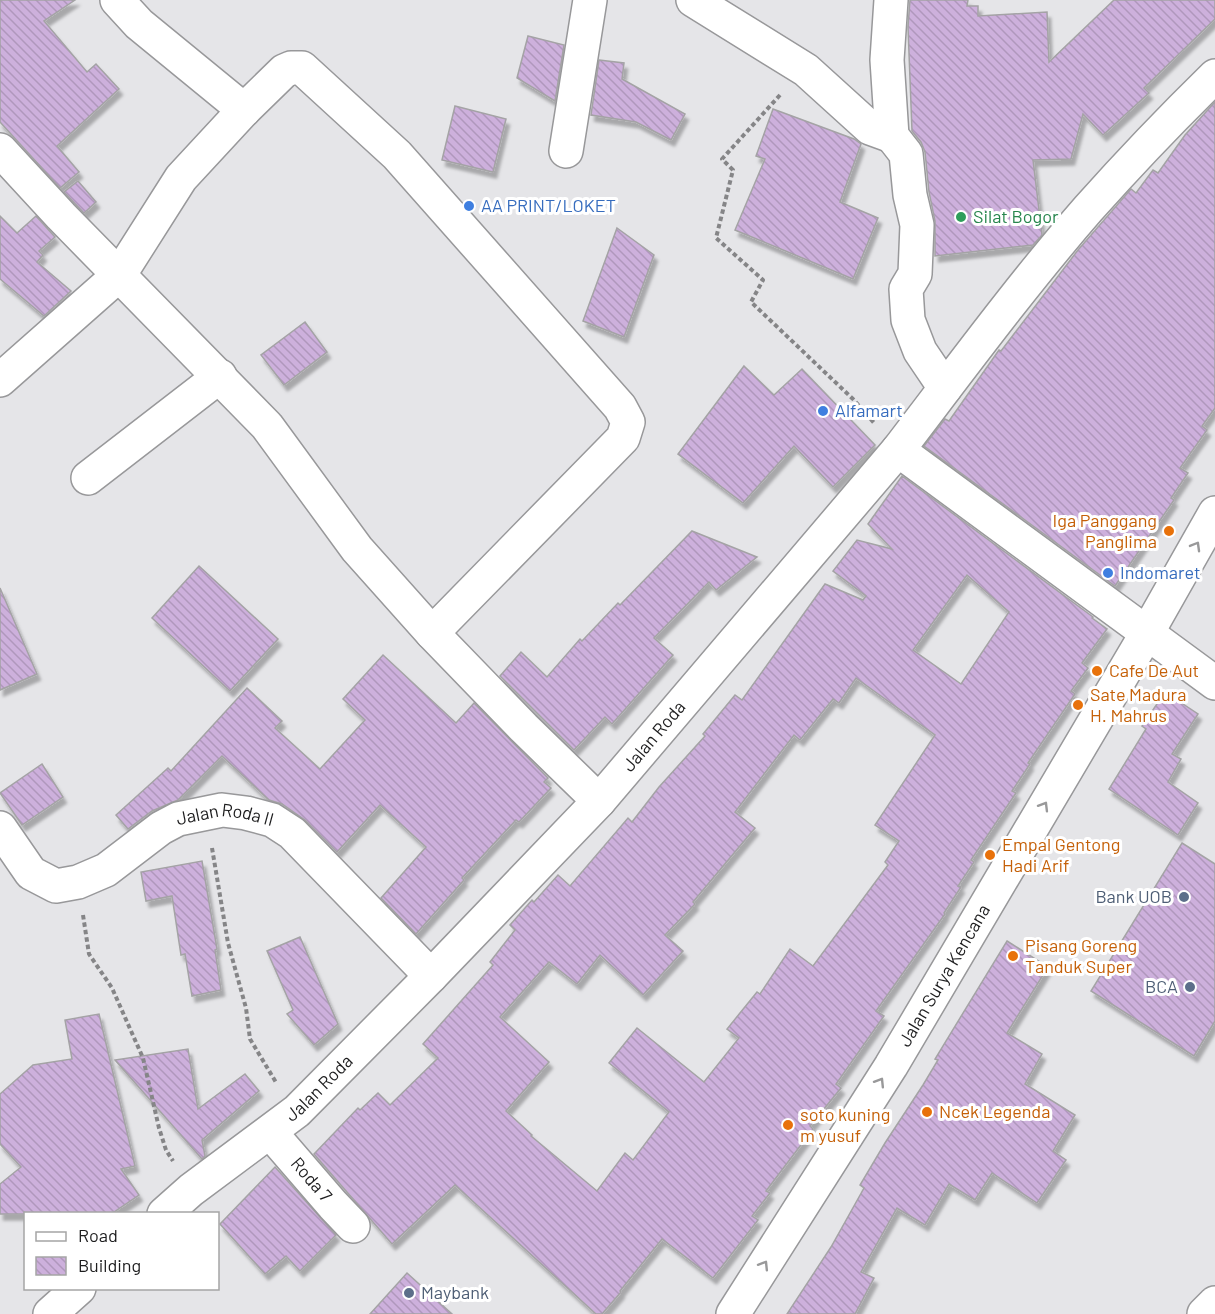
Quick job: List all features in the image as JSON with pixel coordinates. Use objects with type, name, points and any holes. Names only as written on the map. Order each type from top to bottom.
[{"type":"street","points":[[117,0],[139,24],[244,110]]},
{"type":"street","points":[[566,151],[590,0]]},
{"type":"street","points":[[693,0],[806,70],[870,128],[892,136],[906,154],[910,195],[917,225],[915,273],[906,290],[908,320],[920,351],[945,388]]},
{"type":"street","points":[[891,0],[887,60],[892,136]]},
{"type":"street","points":[[0,380],[120,274],[181,178],[284,71],[291,68],[302,68],[398,156],[620,407],[628,423],[623,438],[432,633]]},
{"type":"street","name":"Jalan Roda","points":[[166,1212],[191,1190],[297,1111],[431,976],[598,801],[898,450],[979,344],[1087,211],[1146,144],[1215,76]]},
{"type":"street","points":[[0,150],[61,216],[267,426],[357,549],[432,633],[598,801]]},
{"type":"street","points":[[88,478],[220,376]]},
{"type":"street","points":[[898,450],[1215,683]]},
{"type":"street","name":"Jalan Surya Kencana","points":[[733,1314],[891,1066],[1147,633],[1215,513]]},
{"type":"street","name":"Jalan Roda II","points":[[0,828],[31,873],[56,886],[78,882],[106,870],[161,828],[178,819],[222,810],[272,820],[292,833],[431,976]]},
{"type":"street","name":"Roda 7","points":[[270,1132],[353,1226]]},
{"type":"street","points":[[50,1314],[77,1290]]},
{"type":"street","points":[[1204,1314],[1215,1303]]},
{"type":"path","points":[[797,66],[779,96],[722,159],[733,170],[716,238],[762,280],[751,302],[853,399],[898,450]]},
{"type":"path","points":[[222,810],[210,836],[228,942],[246,1008],[250,1039],[269,1075],[297,1111]]},
{"type":"path","points":[[78,882],[89,954],[112,988],[143,1058],[166,1150],[191,1190]]},
{"type":"building","points":[[0,0],[75,0],[44,21],[87,72],[96,64],[119,89],[57,146],[79,172],[60,188],[0,122]]},
{"type":"building","points":[[910,0],[968,0],[967,6],[978,6],[978,16],[1047,12],[1049,62],[1114,0],[1215,0],[1215,19],[1144,88],[1149,93],[1103,135],[1083,114],[1071,159],[1033,160],[1042,235],[1033,245],[935,256],[935,221],[925,152],[921,142],[912,131],[908,27]]},
{"type":"building","points":[[528,36],[564,45],[555,101],[517,78]]},
{"type":"building","points":[[599,60],[624,63],[622,79],[685,114],[671,140],[636,122],[591,115]]},
{"type":"building","points":[[1215,102],[1215,408],[1202,426],[1207,430],[1180,468],[1188,473],[1171,498],[1174,500],[1115,586],[924,446],[945,419],[949,421],[999,350],[1001,351],[1078,250],[1131,189],[1136,193],[1153,170],[1158,173],[1185,135]]},
{"type":"building","points":[[455,106],[506,119],[493,172],[442,160]]},
{"type":"building","points":[[773,109],[854,139],[861,144],[840,202],[878,218],[853,279],[735,230],[765,159],[756,156]]},
{"type":"building","points":[[78,181],[96,202],[84,213],[64,192]]},
{"type":"building","points":[[0,216],[17,233],[36,216],[55,237],[39,251],[43,255],[37,262],[71,291],[44,316],[0,279]]},
{"type":"building","points":[[617,228],[654,255],[624,337],[583,321]]},
{"type":"building","points":[[305,322],[327,352],[284,385],[261,355]]},
{"type":"building","points":[[744,366],[774,395],[802,369],[875,445],[833,487],[794,446],[743,503],[678,454]]},
{"type":"building","points":[[902,476],[1107,629],[1082,663],[1088,668],[1071,691],[1075,694],[1028,763],[1030,764],[1012,791],[1016,793],[971,860],[974,862],[958,886],[961,887],[945,914],[876,1011],[884,1016],[836,1084],[841,1088],[810,1126],[813,1129],[766,1191],[770,1193],[752,1216],[758,1220],[713,1278],[662,1239],[602,1314],[596,1314],[455,1185],[392,1244],[314,1154],[358,1108],[360,1110],[378,1093],[390,1105],[438,1058],[423,1044],[493,965],[490,962],[515,930],[510,925],[558,875],[570,886],[628,818],[632,822],[659,787],[705,736],[703,734],[735,695],[742,700],[825,584],[863,600],[866,596],[833,571],[857,540],[892,549],[868,524]],"holes":[[[967,575],[1009,612],[961,684],[913,650]],[[856,678],[935,735],[875,825],[899,841],[885,862],[888,865],[813,966],[790,949],[760,994],[757,992],[727,1029],[739,1038],[704,1082],[637,1028],[609,1063],[669,1112],[633,1160],[625,1153],[597,1191],[531,1136],[506,1111],[549,1062],[500,1017],[549,962],[577,984],[600,955],[643,995],[683,951],[665,935],[695,904],[693,902],[755,828],[735,812],[794,735],[800,740],[833,699],[839,703]]]},
{"type":"building","points":[[692,531],[757,557],[716,590],[709,582],[654,638],[673,655],[612,724],[605,717],[574,750],[500,676],[521,652],[547,677],[580,639],[582,641],[618,603],[620,605]]},
{"type":"building","points":[[199,566],[278,639],[230,691],[152,618]]},
{"type":"building","points":[[0,588],[37,674],[0,690]]},
{"type":"building","points":[[383,655],[456,723],[474,703],[548,778],[544,782],[551,788],[519,822],[516,820],[462,878],[464,880],[416,934],[381,898],[426,847],[380,805],[337,852],[305,820],[282,804],[269,800],[222,756],[178,800],[152,811],[128,829],[116,815],[168,768],[171,771],[247,688],[282,721],[275,728],[320,769],[365,720],[343,699]]},
{"type":"building","points":[[1165,692],[1198,714],[1172,754],[1181,759],[1168,782],[1198,803],[1178,835],[1109,789],[1146,729],[1142,726]]},
{"type":"building","points":[[42,764],[63,797],[22,825],[0,793]]},
{"type":"building","points":[[1182,843],[1215,864],[1215,1021],[1194,1056],[1091,991]]},
{"type":"building","points":[[202,861],[217,949],[215,950],[221,990],[192,996],[185,954],[181,955],[172,896],[146,901],[141,872]]},
{"type":"building","points":[[300,937],[338,1024],[314,1045],[287,1014],[293,1010],[267,951]]},
{"type":"building","points":[[1007,941],[1048,967],[1007,1033],[1042,1054],[1025,1084],[1075,1115],[1053,1151],[1066,1160],[1037,1203],[992,1173],[975,1200],[949,1184],[925,1225],[897,1208],[861,1272],[874,1278],[855,1314],[787,1314],[831,1247],[864,1188],[860,1185],[923,1085],[938,1060],[935,1059]]},
{"type":"building","points":[[99,1014],[135,1166],[121,1169],[139,1195],[114,1212],[0,1214],[0,1184],[21,1167],[0,1144],[0,1094],[33,1065],[72,1059],[65,1020]]},
{"type":"building","points":[[188,1049],[198,1109],[245,1074],[259,1091],[202,1140],[205,1156],[202,1159],[115,1060]]},
{"type":"building","points":[[275,1167],[336,1235],[300,1271],[286,1256],[265,1274],[220,1224]]},
{"type":"building","name":"Maybank","points":[[407,1273],[452,1314],[370,1314]]},
{"type":"place","name":"AA PRINT/LOKET","points":[[469,206]]},
{"type":"place","name":"Silat Bogor","points":[[961,217]]},
{"type":"place","name":"Alfamart","points":[[823,411]]},
{"type":"place","name":"Iga Panggang Panglima","points":[[1169,531]]},
{"type":"place","name":"Indomaret","points":[[1108,573]]},
{"type":"place","name":"Cafe De Aut","points":[[1097,671]]},
{"type":"place","name":"Sate Madura H. Mahrus","points":[[1078,705]]},
{"type":"place","name":"Empal Gentong Hadi Arif","points":[[990,855]]},
{"type":"place","name":"Bank UOB","points":[[1184,897]]},
{"type":"place","name":"Pisang Goreng Tanduk Super","points":[[1013,956]]},
{"type":"place","name":"BCA","points":[[1190,987]]},
{"type":"place","name":"Ncek Legenda","points":[[927,1112]]},
{"type":"place","name":"soto kuning m yusuf","points":[[788,1125]]},
{"type":"place","name":"Maybank","points":[[409,1293]]}]
